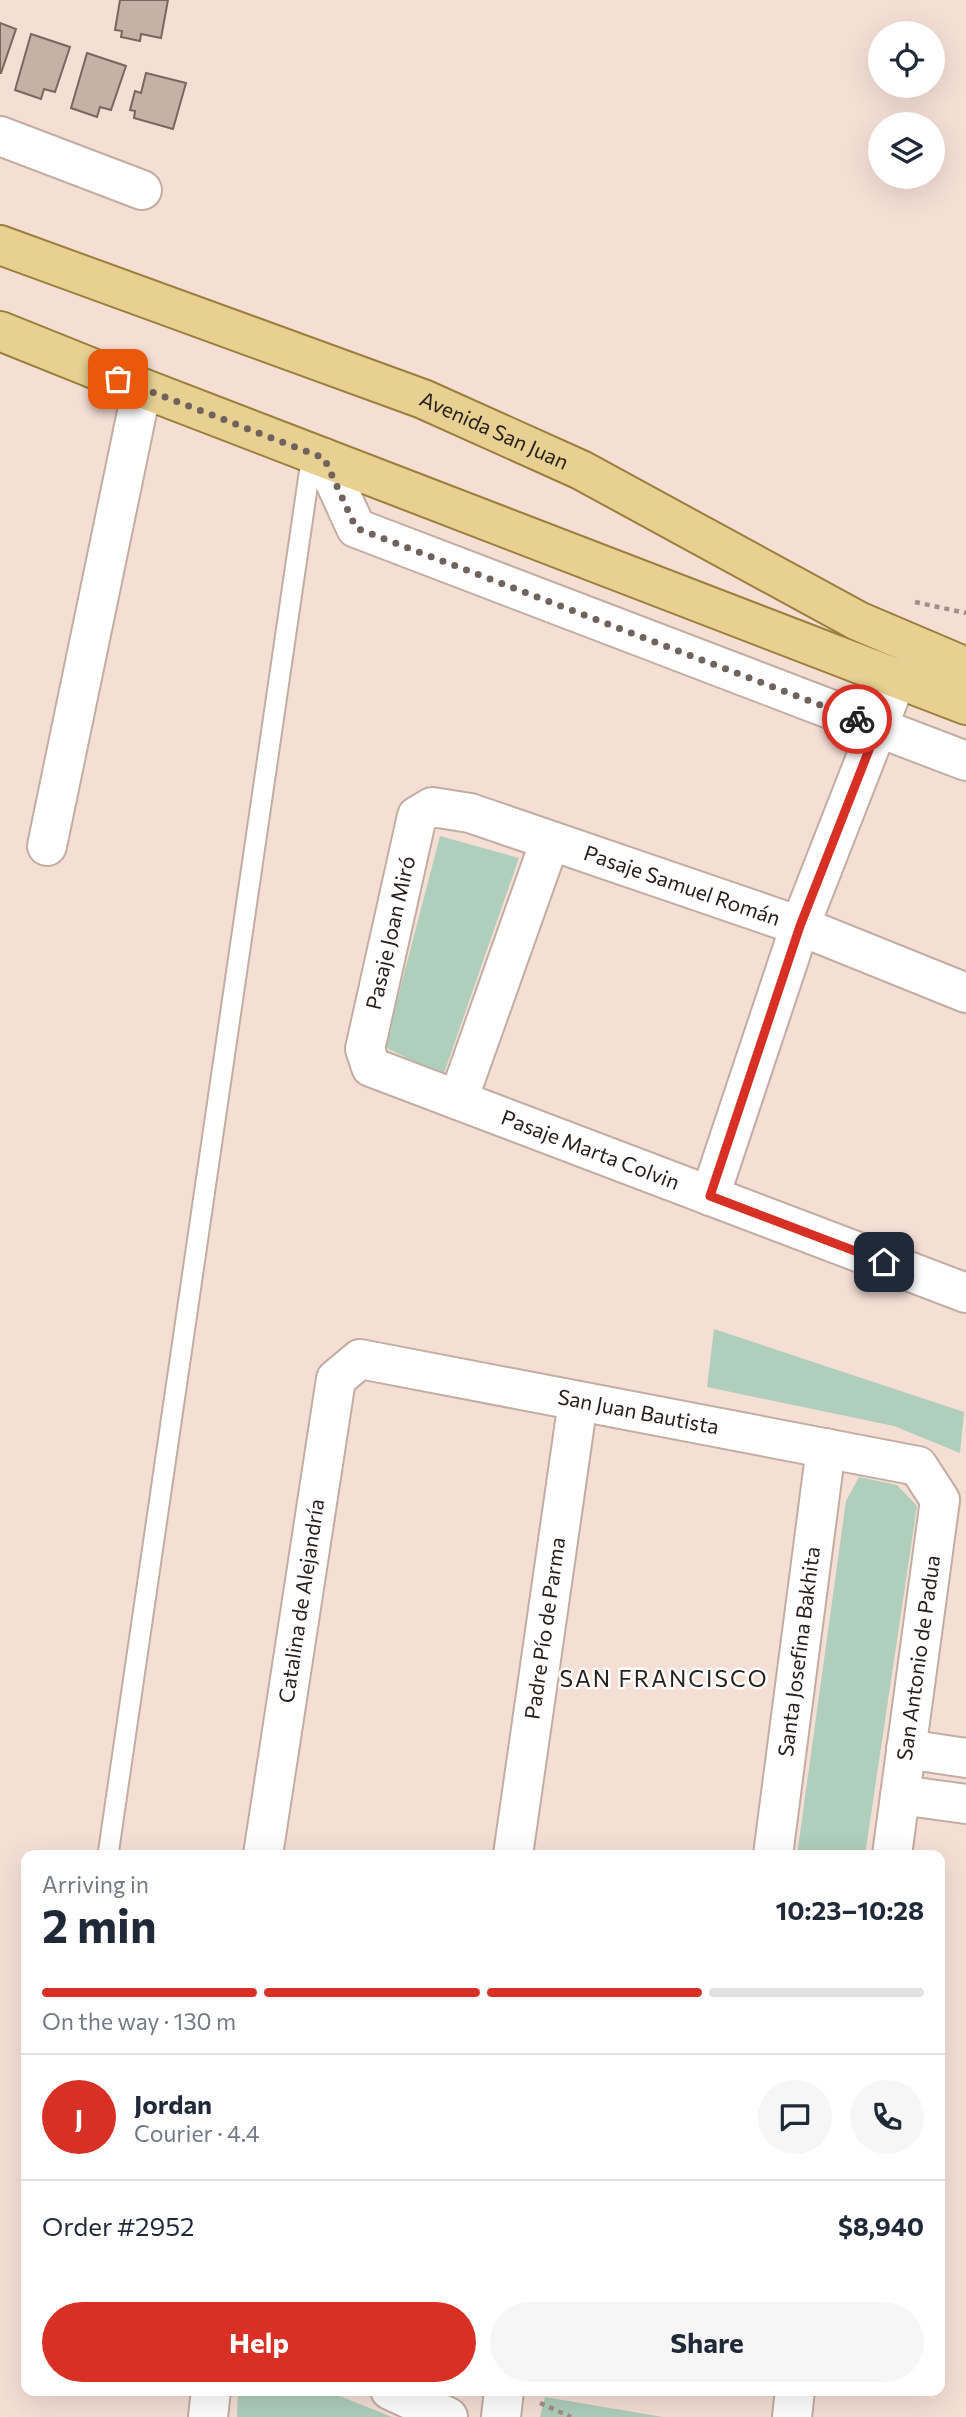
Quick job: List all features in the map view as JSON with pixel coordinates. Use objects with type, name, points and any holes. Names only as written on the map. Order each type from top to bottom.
[{"type":"main road","name":"Avenida San Juan","points":[[0,245],[423,399],[581,470],[858,621],[966,667]]},
{"type":"main road","points":[[0,263],[200,332],[261,342]]},
{"type":"main road","points":[[0,331],[966,705]]},
{"type":"street","points":[[0,136],[142,190]]},
{"type":"street","points":[[47,846],[142,388]]},
{"type":"street","points":[[318,456],[356,528],[966,761]]},
{"type":"street","points":[[710,1196],[800,926],[897,678]]},
{"type":"street","name":"Pasaje Samuel Román","points":[[432,807],[470,813],[800,926],[966,993]]},
{"type":"street","name":"Pasaje Joan Miró","points":[[371,1067],[365,1049],[417,816],[432,807]]},
{"type":"street","points":[[458,1101],[550,841]]},
{"type":"street","name":"Pasaje Marta Colvin","points":[[371,1067],[710,1196],[964,1284]]},
{"type":"street","name":"San Juan Bautista","points":[[360,1359],[918,1466]]},
{"type":"street","name":"Catalina de Alejandría","points":[[264,1850],[336,1379],[360,1359]]},
{"type":"street","name":"Padre Pío de Parma","points":[[514,1850],[579,1401]]},
{"type":"street","name":"Santa Josefina Bakhita","points":[[774,1850],[826,1448]]},
{"type":"street","name":"San Antonio de Padua","points":[[893,1850],[940,1500],[918,1466]]},
{"type":"street","points":[[906,1749],[966,1758]]},
{"type":"street","points":[[900,1795],[966,1804]]},
{"type":"street","points":[[208,2417],[210,2396]]},
{"type":"street","points":[[403,2396],[448,2417]]},
{"type":"street","points":[[500,2417],[503,2396]]},
{"type":"street","points":[[792,2417],[794,2396]]},
{"type":"lane","points":[[109,1850],[318,456]]},
{"type":"green space","points":[[440,836],[519,858],[443,1076],[385,1047]]},
{"type":"green space","points":[[714,1329],[964,1412],[960,1453],[894,1426],[707,1387]]},
{"type":"green space","points":[[859,1477],[897,1485],[917,1506],[866,1850],[798,1850],[846,1501]]},
{"type":"green space","points":[[238,2396],[340,2396],[392,2417],[237,2417]]},
{"type":"green space","points":[[545,2397],[663,2417],[540,2417]]},
{"type":"building","points":[[120,0],[168,0],[161,38],[141,34],[140,41],[121,37],[122,31],[115,30]]},
{"type":"building","points":[[0,23],[16,29],[1,73],[0,73]]},
{"type":"building","points":[[31,34],[70,47],[55,92],[44,89],[41,99],[15,90]]},
{"type":"building","points":[[87,53],[126,66],[111,110],[100,107],[97,117],[71,108]]},
{"type":"building","points":[[146,73],[186,83],[173,129],[134,118],[135,111],[130,110],[135,91],[141,93]]},
{"type":"way so far","points":[[118,379],[324,458],[356,528],[857,719]]},
{"type":"district","name":"SAN FRANCISCO","points":[[664,1679]]},
{"type":"route","points":[[857,719],[878,727],[800,926],[710,1196],[884,1262]]}]
